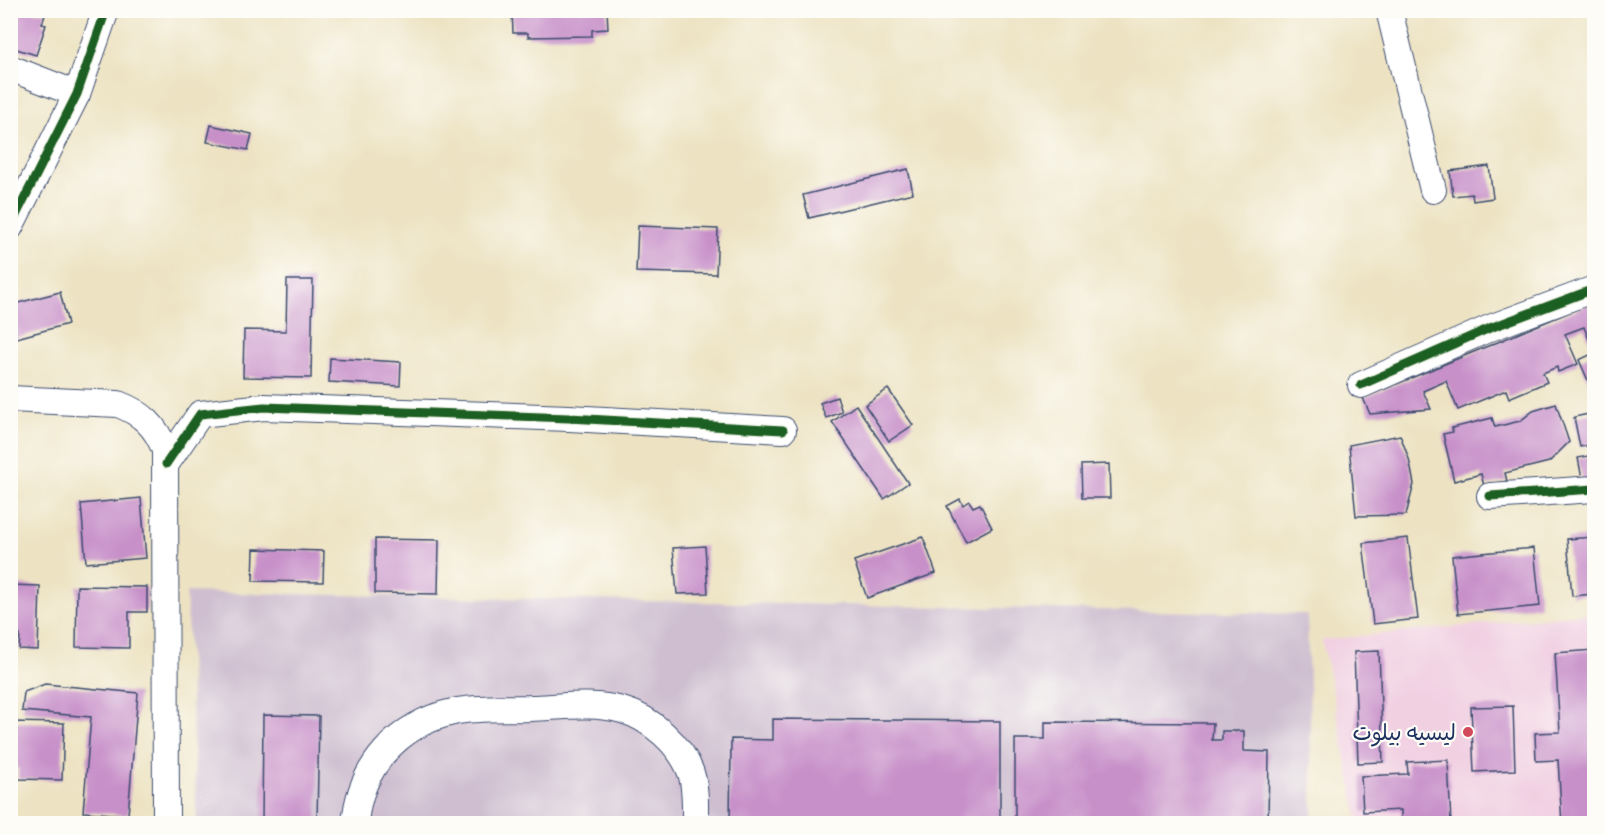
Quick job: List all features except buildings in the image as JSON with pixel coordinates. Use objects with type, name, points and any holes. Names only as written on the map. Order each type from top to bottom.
[{"type":"street","points":[[10,227],[77,94],[105,10]]},
{"type":"street","points":[[1389,10],[1433,190]]},
{"type":"street","points":[[10,68],[77,94]]},
{"type":"street","points":[[1361,385],[1490,328],[1594,290]]},
{"type":"street","points":[[10,399],[118,404],[131,409],[152,426],[165,450],[166,824]]},
{"type":"street","points":[[166,464],[200,414],[264,407],[569,418],[783,430]]},
{"type":"street","points":[[1490,496],[1594,489]]},
{"type":"street","points":[[355,824],[356,807],[365,779],[381,754],[402,734],[427,719],[455,711],[592,706],[623,710],[652,724],[675,746],[691,774],[695,824]]},
{"type":"shaded area","points":[[186,592],[1307,614],[1313,823],[197,823]]},
{"type":"shaded area","name":"ليسيه بيلوت","points":[[1594,613],[1594,823],[1359,823],[1322,640]]},
{"type":"cycle path","points":[[10,227],[77,94],[106,10]]},
{"type":"cycle path","points":[[1361,385],[1490,328],[1594,289]]},
{"type":"cycle path","points":[[166,464],[200,414],[264,407],[569,418],[783,430]]},
{"type":"cycle path","points":[[1490,496],[1594,489]]},
{"type":"place","name":"ليسيه بيلوت","points":[[1468,732]]}]
